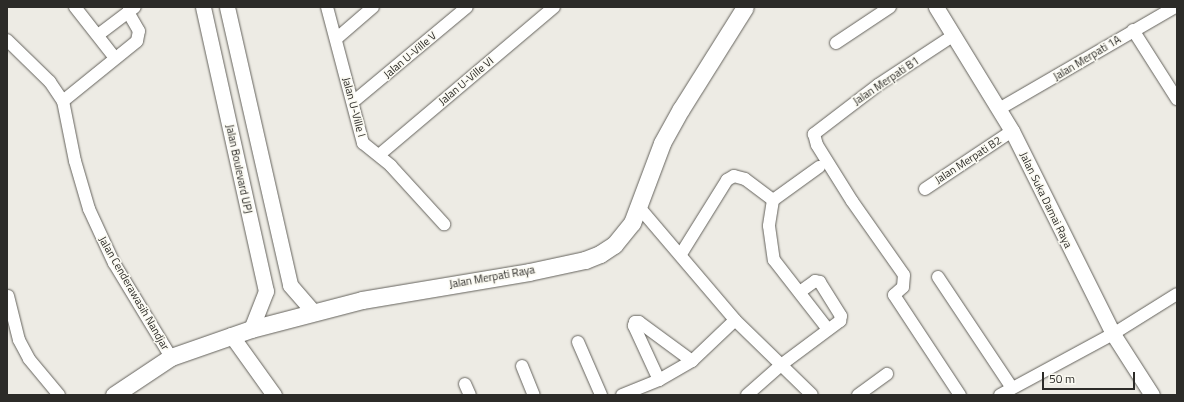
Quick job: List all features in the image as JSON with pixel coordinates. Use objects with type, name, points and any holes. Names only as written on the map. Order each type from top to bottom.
[{"type":"main road","name":"Jalan Merpati Raya","points":[[114,395],[171,357],[251,329],[313,311],[362,300],[585,260],[614,245],[632,223],[662,143],[680,108],[745,7]]},
{"type":"street","points":[[75,7],[115,58]]},
{"type":"street","name":"Jalan Boulevard UPJ","points":[[203,7],[266,291]]},
{"type":"street","points":[[227,7],[290,285],[313,311]]},
{"type":"street","name":"Jalan U-Ville I","points":[[327,7],[363,142],[379,155],[444,224]]},
{"type":"street","points":[[336,39],[372,7]]},
{"type":"street","name":"Jalan U-Ville V","points":[[353,102],[467,7]]},
{"type":"street","name":"Jalan U-Ville VI","points":[[379,155],[554,7]]},
{"type":"street","points":[[836,43],[890,7]]},
{"type":"street","name":"Jalan Suka Damai Raya","points":[[936,7],[1012,132],[1113,334],[1152,395]]},
{"type":"street","name":"Jalan Merpati 1A","points":[[999,109],[1175,7]]},
{"type":"street","points":[[63,102],[139,38],[139,32],[132,9],[98,35]]},
{"type":"street","points":[[1133,30],[1177,99]]},
{"type":"street","name":"Jalan Merpati B1","points":[[954,36],[878,85],[814,134],[816,145],[852,202],[904,275],[903,287],[894,296],[960,395]]},
{"type":"street","name":"Jalan Cenderawasih Nandjar","points":[[7,40],[47,78],[63,102],[75,161],[92,216],[114,263],[171,357]]},
{"type":"street","name":"Jalan Merpati B2","points":[[925,189],[1012,132]]},
{"type":"street","points":[[819,167],[773,200],[769,226],[771,253],[827,328]]},
{"type":"street","points":[[681,254],[727,180],[734,176],[745,179],[773,200]]},
{"type":"street","points":[[638,206],[681,254],[735,320],[812,395]]},
{"type":"street","points":[[938,277],[1012,388]]},
{"type":"street","points":[[747,395],[781,365],[827,328],[840,320],[841,316],[820,282],[815,281],[800,292]]},
{"type":"street","points":[[251,329],[266,291],[290,285]]},
{"type":"street","points":[[1000,395],[1113,334],[1177,294]]},
{"type":"street","points":[[8,296],[19,340],[29,359],[59,395]]},
{"type":"street","points":[[622,395],[659,380],[692,361],[735,320]]},
{"type":"street","points":[[659,380],[634,326],[635,322],[639,322],[692,361]]},
{"type":"street","points":[[231,335],[274,395]]},
{"type":"street","points":[[578,342],[601,395]]},
{"type":"street","points":[[522,366],[534,395]]},
{"type":"street","points":[[858,395],[888,374]]}]
